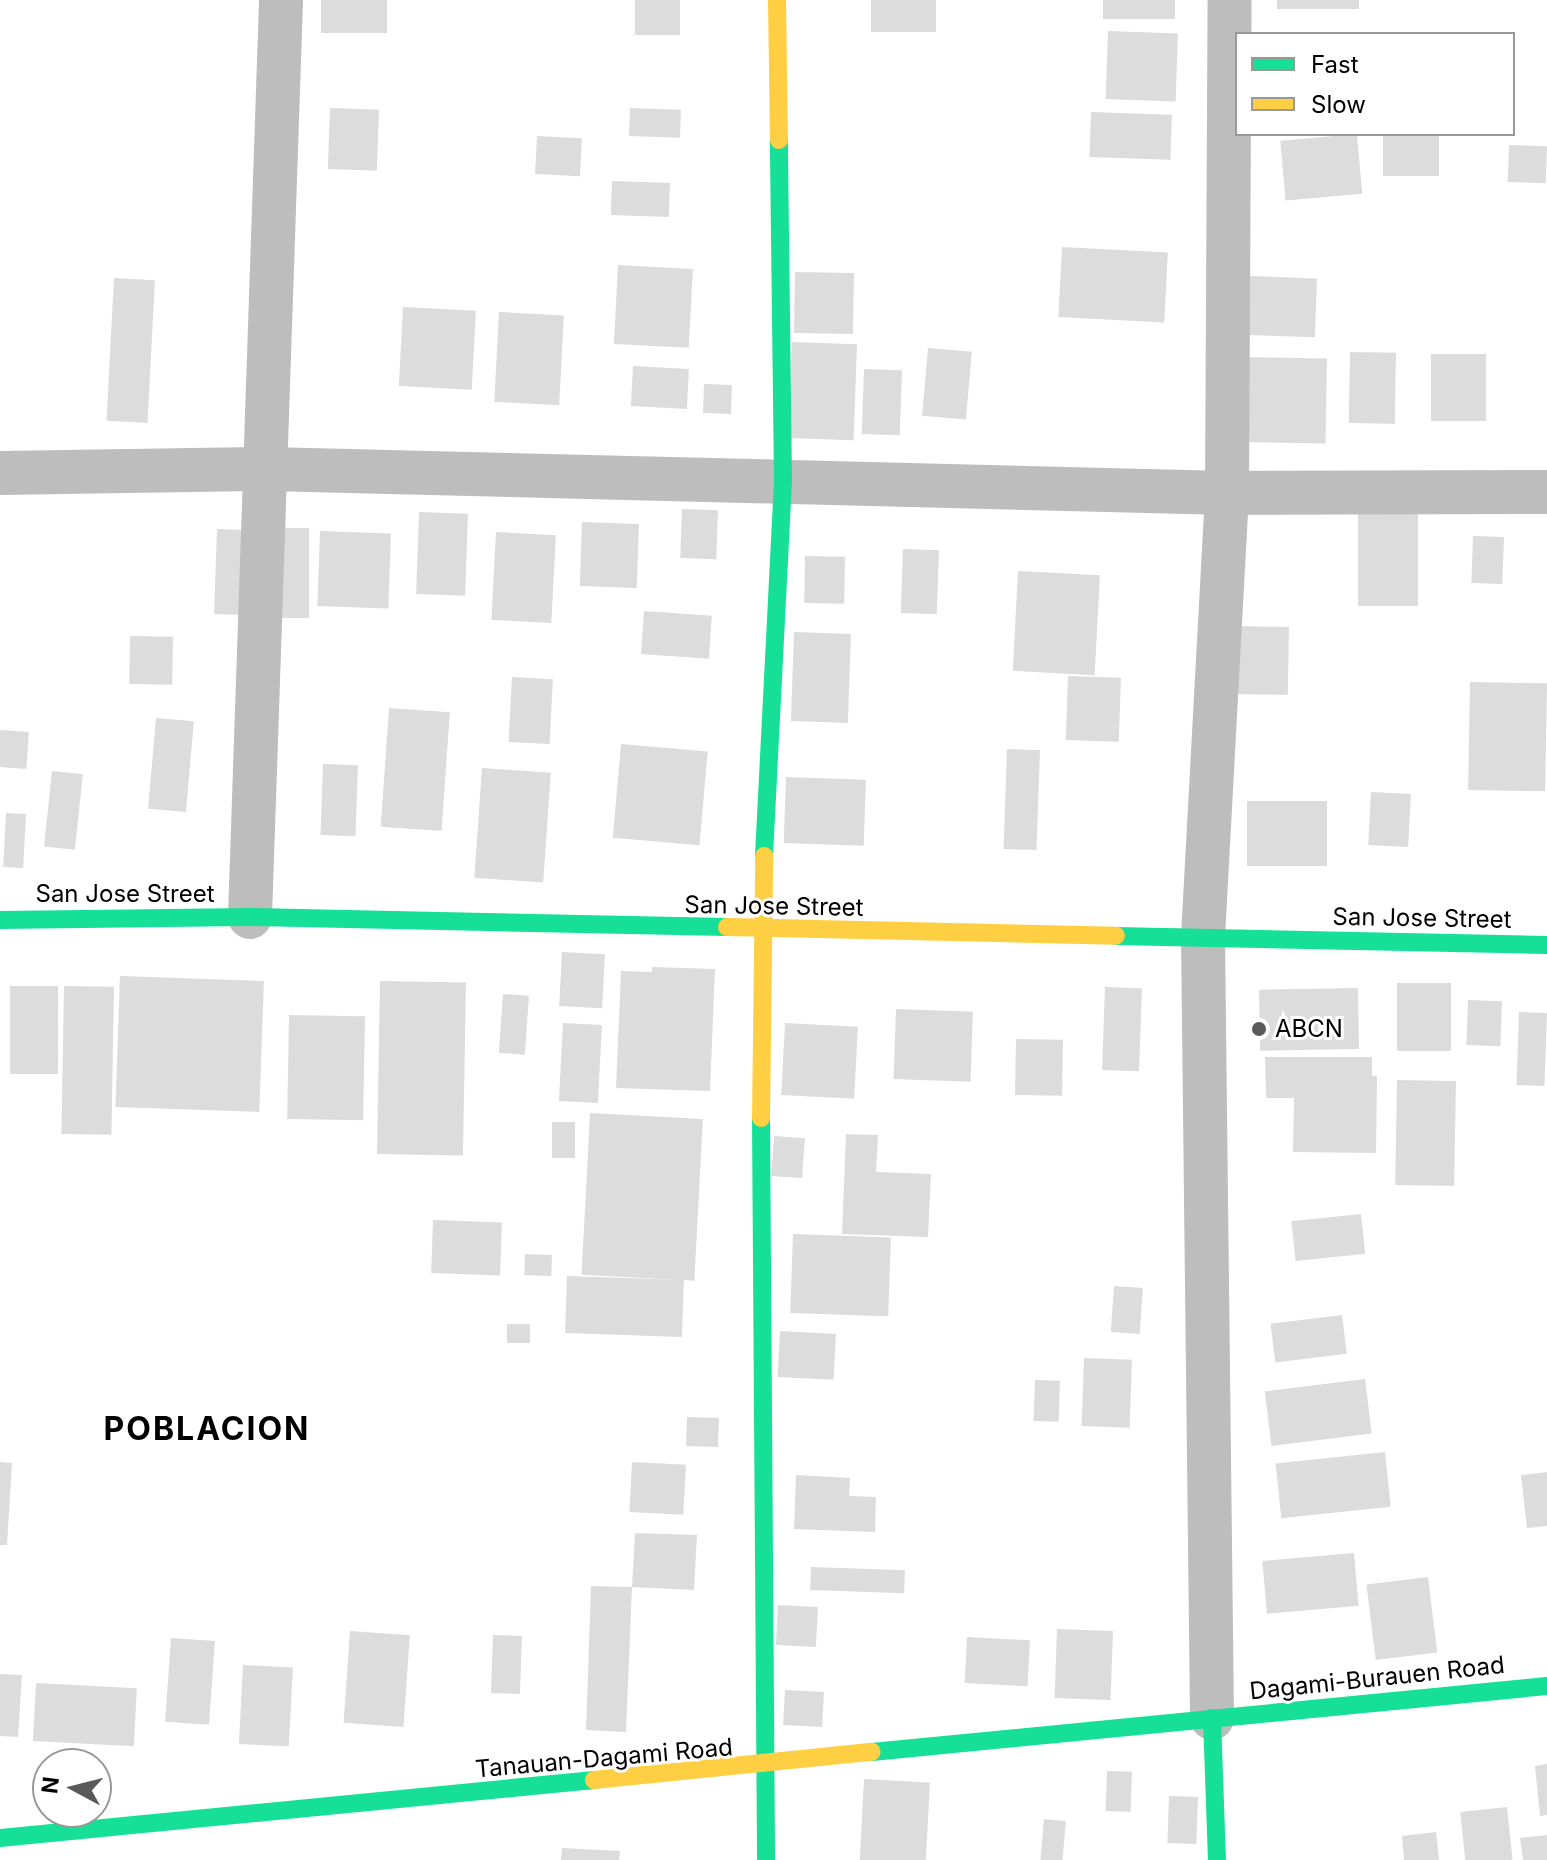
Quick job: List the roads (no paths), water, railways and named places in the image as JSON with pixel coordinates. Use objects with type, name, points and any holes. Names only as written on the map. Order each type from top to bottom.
[{"type":"street","points":[[250,917],[268,469],[281,0]]},
{"type":"street","points":[[766,1860],[760,930],[783,481],[777,0]]},
{"type":"street","points":[[1217,1860],[1212,1718],[1203,937],[1227,493],[1230,0]]},
{"type":"street","points":[[0,473],[268,469],[1227,493],[1547,492]]},
{"type":"street","name":"San Jose Street","points":[[0,920],[250,917],[1547,945]]},
{"type":"street","name":"Dagami-Burauen Road","points":[[1212,1718],[1547,1686]]},
{"type":"street","name":"Tanauan-Dagami Road","points":[[0,1838],[763,1767],[1212,1718]]},
{"type":"place","name":"ABCN","points":[[1259,1029]]},
{"type":"district","name":"POBLACION","points":[[207,1429]]}]
